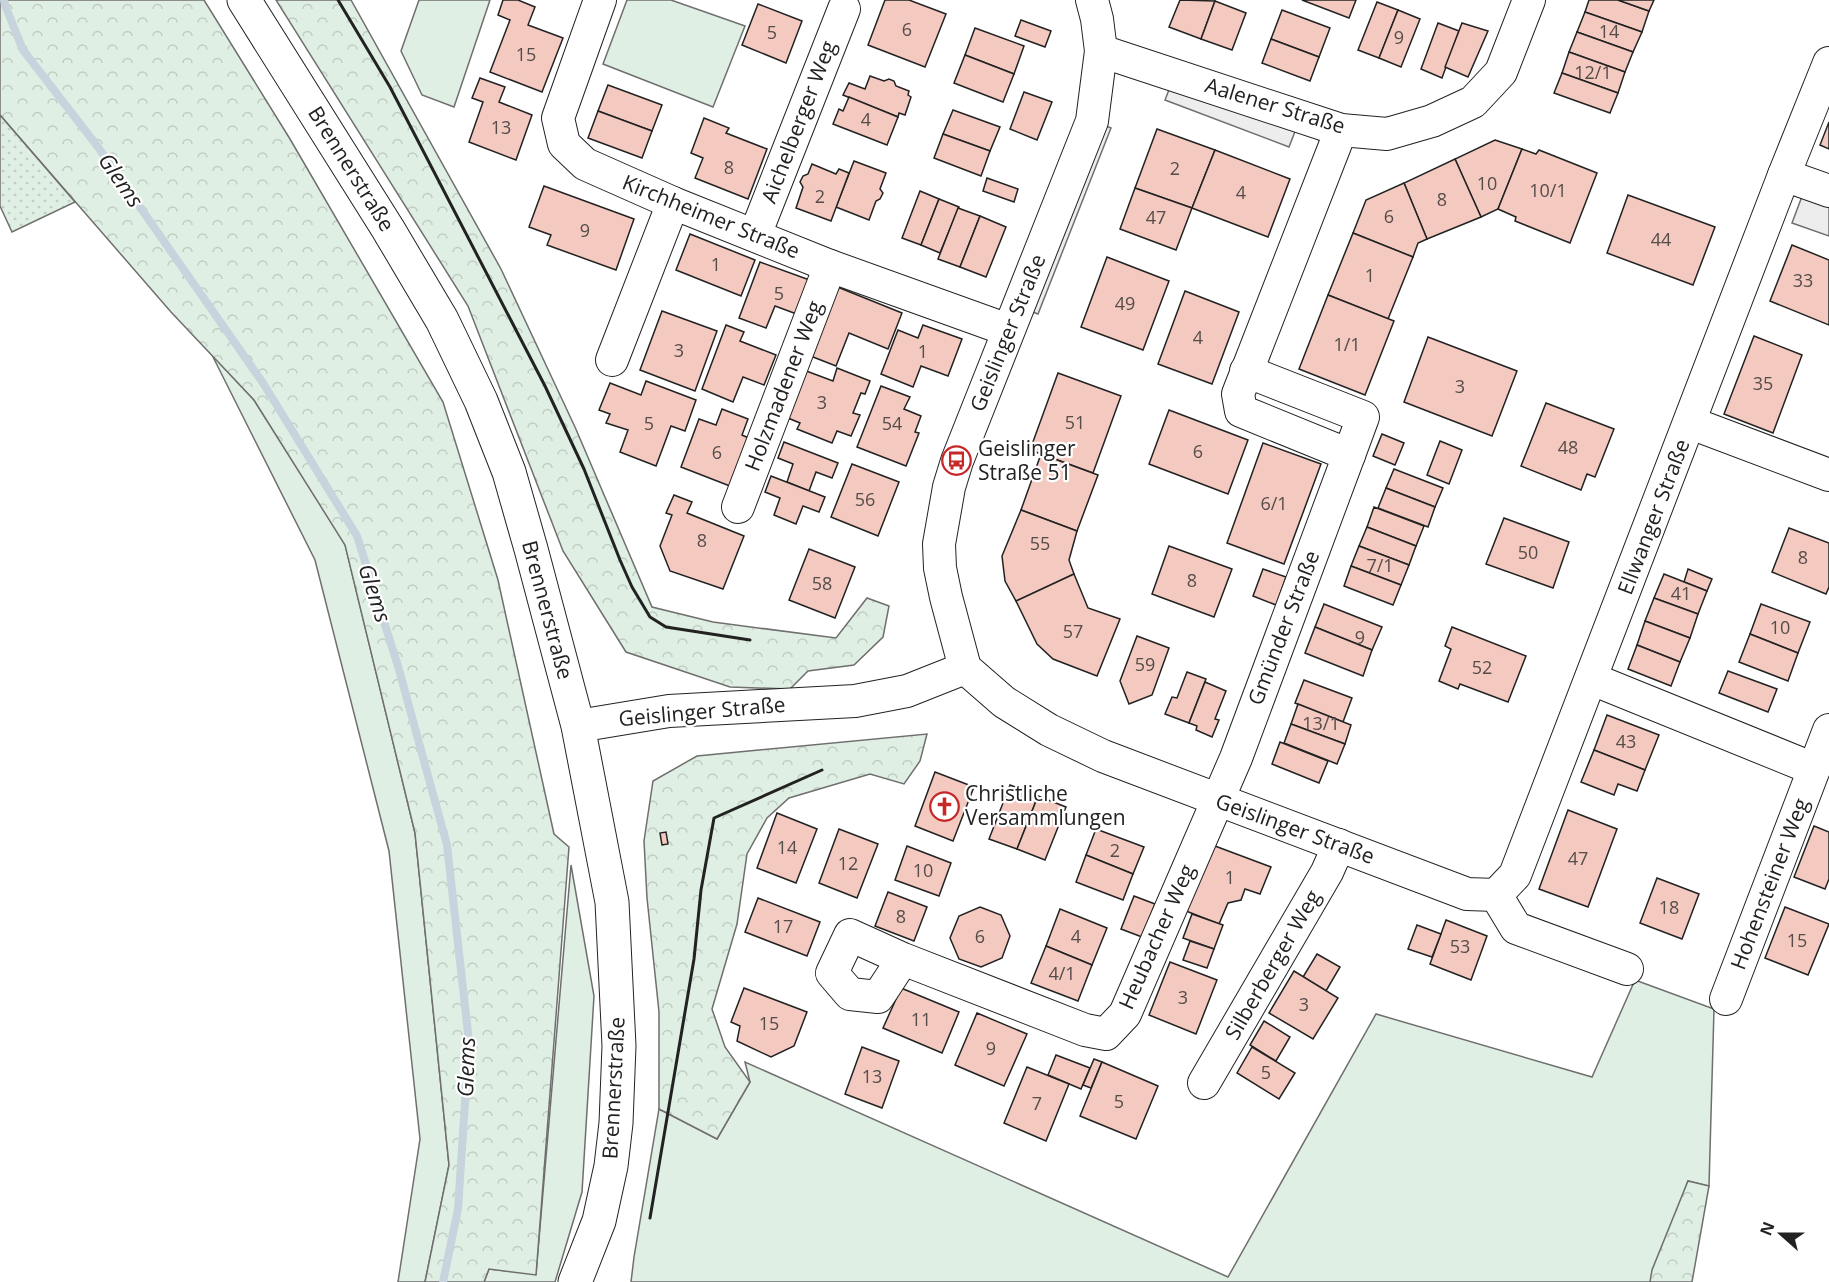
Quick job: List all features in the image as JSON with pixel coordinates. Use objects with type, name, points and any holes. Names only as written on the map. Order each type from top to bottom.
[{"type":"main road","name":"Brennerstraße","points":[[244,0],[394,239],[442,320],[481,400],[515,494],[578,726],[612,903],[619,1046],[616,1123],[611,1166],[599,1221],[575,1282]]},
{"type":"street","name":"Kirchheimer Straße","points":[[600,0],[558,118],[564,144],[585,164],[673,203],[830,266],[1008,330]]},
{"type":"street","name":"Geislinger Straße","points":[[1092,0],[1101,51],[1092,121],[1008,330],[952,478],[939,544],[940,568],[946,597],[965,668],[1004,702],[1049,730],[1103,756],[1467,894],[1496,895]]},
{"type":"street","name":"Aalener Straße","points":[[1101,51],[1341,130],[1387,134],[1432,121],[1473,102],[1501,72],[1529,0]]},
{"type":"street","name":"Aichelberger Weg","points":[[755,234],[844,9]]},
{"type":"street","name":"Ellwanger Straße","points":[[1496,895],[1515,875],[1829,63]]},
{"type":"street","name":"Gmünder Straße","points":[[1216,800],[1236,758],[1349,455],[1241,411],[1238,394],[1341,130]]},
{"type":"street","points":[[1784,175],[1829,191]]},
{"type":"street","points":[[612,360],[673,203]]},
{"type":"street","name":"Holzmadener Weg","points":[[738,507],[830,266]]},
{"type":"street","points":[[1690,423],[1829,475]]},
{"type":"street","name":"Geislinger Straße","points":[[578,726],[669,711],[855,701],[907,691],[965,668]]},
{"type":"street","points":[[1592,678],[1814,769]]},
{"type":"street","name":"Hohensteiner Weg","points":[[1726,999],[1829,730]]},
{"type":"street","name":"Heubacher Weg","points":[[903,959],[1085,1030],[1106,1034],[1125,1014],[1216,800]]},
{"type":"street","name":"Silberberger Weg","points":[[1204,1083],[1340,845]]},
{"type":"street","points":[[1496,895],[1516,928],[1627,969]]},
{"type":"green space","points":[[0,0],[204,0],[290,139],[443,402],[498,580],[554,834],[569,847],[536,1275],[489,1269],[484,1282],[425,1282],[449,1165],[415,833],[345,545],[254,400],[171,312],[0,115]]},
{"type":"green space","points":[[276,0],[351,0],[501,269],[575,427],[652,607],[713,622],[836,638],[867,598],[889,606],[883,637],[854,665],[808,671],[790,689],[730,687],[626,652],[563,551],[468,306]]},
{"type":"green space","points":[[419,0],[490,0],[454,107],[422,95],[401,51]]},
{"type":"green space","points":[[627,0],[671,0],[745,26],[713,107],[603,64]]},
{"type":"green space","points":[[0,115],[75,202],[12,232],[0,206]]},
{"type":"green space","points":[[212,355],[254,400],[345,544],[415,833],[449,1165],[425,1282],[398,1282],[420,1139],[389,851],[315,560]]},
{"type":"green space","points":[[927,734],[920,761],[904,784],[870,774],[789,798],[767,818],[747,854],[737,924],[712,1009],[725,1047],[750,1082],[717,1139],[659,1109],[659,1012],[647,898],[644,841],[653,781],[697,756]]},
{"type":"green space","points":[[571,865],[594,996],[582,1192],[555,1282],[484,1282],[489,1269],[536,1274]]},
{"type":"green space","points":[[1635,980],[1714,1009],[1709,1186],[1688,1181],[1651,1282],[631,1282],[659,1109],[717,1139],[750,1082],[745,1062],[1228,1277],[1376,1014],[1592,1077]]},
{"type":"green space","points":[[1688,1181],[1709,1186],[1692,1282],[1650,1282],[1652,1270]]},
{"type":"shaded area","points":[[1172,82],[1296,129],[1289,147],[1165,100]]},
{"type":"shaded area","points":[[1092,121],[1111,128],[1038,314],[1019,307]]},
{"type":"shaded area","points":[[1807,183],[1829,191],[1829,236],[1792,223]]},
{"type":"building","points":[[503,0],[518,0],[535,7],[528,25],[563,38],[542,92],[490,72],[510,20],[498,15]]},
{"type":"building","points":[[885,0],[909,0],[946,14],[925,67],[868,45]]},
{"type":"building","points":[[1180,0],[1215,1],[1201,39],[1169,27]]},
{"type":"building","points":[[1302,0],[1356,0],[1349,18]]},
{"type":"building","points":[[1589,0],[1618,0],[1649,11],[1642,32],[1585,12]]},
{"type":"building","points":[[1618,0],[1654,0],[1649,11]]},
{"type":"building","points":[[1215,1],[1246,13],[1232,50],[1201,39]]},
{"type":"building","points":[[1377,2],[1398,10],[1379,58],[1358,50]]},
{"type":"building","points":[[758,4],[802,21],[786,63],[742,45]]},
{"type":"building","points":[[1282,10],[1330,28],[1319,57],[1271,39]]},
{"type":"building","points":[[1398,10],[1420,19],[1401,67],[1379,58]]},
{"type":"building","points":[[1585,12],[1642,32],[1633,52],[1577,32]]},
{"type":"building","points":[[1021,20],[1051,31],[1045,47],[1015,36]]},
{"type":"building","points":[[1438,23],[1459,31],[1442,78],[1421,69]]},
{"type":"building","points":[[1462,23],[1488,31],[1468,77],[1445,67]]},
{"type":"building","points":[[975,28],[1024,46],[1014,74],[965,55]]},
{"type":"building","points":[[1577,32],[1633,52],[1625,72],[1569,52]]},
{"type":"building","points":[[1271,39],[1319,57],[1310,81],[1262,63]]},
{"type":"building","points":[[1569,52],[1625,72],[1618,93],[1562,73]]},
{"type":"building","points":[[965,55],[1014,74],[1003,102],[954,83]]},
{"type":"building","points":[[1562,73],[1618,93],[1610,113],[1554,93]]},
{"type":"building","points":[[870,76],[884,81],[889,79],[894,81],[896,86],[909,91],[908,95],[911,97],[905,115],[899,113],[898,117],[843,95],[849,83],[865,89]]},
{"type":"building","points":[[480,78],[505,87],[499,102],[532,115],[516,160],[469,142],[483,102],[472,98]]},
{"type":"building","points":[[608,85],[662,105],[652,131],[598,111]]},
{"type":"building","points":[[1024,92],[1052,102],[1037,140],[1010,129]]},
{"type":"building","points":[[849,97],[898,117],[887,145],[833,124],[839,109],[843,111]]},
{"type":"building","points":[[953,110],[1000,127],[990,151],[943,134]]},
{"type":"building","points":[[598,111],[652,131],[642,158],[588,138]]},
{"type":"building","points":[[704,118],[729,128],[726,133],[767,149],[748,199],[695,178],[703,158],[691,153]]},
{"type":"building","points":[[1829,122],[1829,149],[1820,145]]},
{"type":"building","points":[[1157,129],[1215,150],[1192,208],[1135,188]]},
{"type":"building","points":[[943,134],[990,151],[981,176],[934,158]]},
{"type":"building","points":[[1495,140],[1522,149],[1498,209],[1481,217],[1455,159]]},
{"type":"building","points":[[1522,149],[1536,154],[1539,150],[1597,173],[1570,243],[1515,221],[1516,217],[1498,209]]},
{"type":"building","points":[[1215,150],[1290,179],[1268,237],[1192,208]]},
{"type":"building","points":[[1455,159],[1481,217],[1427,239],[1404,183]]},
{"type":"building","points":[[854,161],[886,173],[880,189],[883,193],[876,201],[869,220],[836,207]]},
{"type":"building","points":[[812,164],[836,174],[839,169],[849,173],[831,221],[796,208],[803,187],[800,182],[803,176],[808,174]]},
{"type":"building","points":[[987,178],[1018,189],[1014,202],[983,191]]},
{"type":"building","points":[[1404,183],[1427,239],[1418,243],[1413,257],[1353,233],[1366,200]]},
{"type":"building","points":[[544,186],[634,219],[616,270],[547,245],[551,235],[529,227]]},
{"type":"building","points":[[1135,188],[1192,208],[1176,250],[1120,229]]},
{"type":"building","points":[[920,191],[939,199],[921,245],[902,238]]},
{"type":"building","points":[[1628,195],[1715,227],[1693,285],[1607,253]]},
{"type":"building","points":[[939,199],[959,207],[940,253],[921,245]]},
{"type":"building","points":[[958,208],[980,216],[960,267],[938,259]]},
{"type":"building","points":[[980,216],[1006,227],[986,277],[960,267]]},
{"type":"building","points":[[1353,233],[1413,257],[1388,319],[1328,295]]},
{"type":"building","points":[[690,234],[755,260],[741,296],[676,270]]},
{"type":"building","points":[[1792,245],[1829,260],[1829,325],[1770,301]]},
{"type":"building","points":[[1107,257],[1169,281],[1143,350],[1081,327]]},
{"type":"building","points":[[760,262],[815,282],[802,316],[775,306],[766,328],[739,318]]},
{"type":"building","points":[[835,286],[902,313],[888,349],[849,333],[836,366],[808,355]]},
{"type":"building","points":[[1185,291],[1239,312],[1212,384],[1158,364]]},
{"type":"building","points":[[1328,295],[1394,321],[1365,395],[1299,369]]},
{"type":"building","points":[[662,311],[717,331],[695,391],[640,370]]},
{"type":"building","points":[[726,325],[744,332],[740,341],[776,355],[764,385],[743,377],[733,402],[702,389]]},
{"type":"building","points":[[923,325],[962,339],[948,376],[921,366],[913,387],[881,374],[898,330],[918,338]]},
{"type":"building","points":[[1754,336],[1802,355],[1773,433],[1724,414]]},
{"type":"building","points":[[1428,337],[1517,371],[1492,436],[1404,402]]},
{"type":"building","points":[[837,368],[870,381],[865,394],[861,393],[853,413],[860,415],[851,436],[837,431],[832,443],[797,429],[800,423],[783,416],[801,369],[833,381]]},
{"type":"building","points":[[1058,373],[1121,396],[1093,473],[1030,450]]},
{"type":"building","points":[[646,381],[696,400],[685,431],[671,426],[656,466],[620,452],[628,430],[606,423],[610,414],[599,410],[610,383],[641,395]]},
{"type":"building","points":[[881,386],[910,397],[904,409],[921,416],[915,432],[919,433],[906,466],[857,447]]},
{"type":"building","points":[[1546,403],[1614,429],[1595,477],[1587,474],[1581,490],[1521,466]]},
{"type":"building","points":[[722,409],[748,419],[742,435],[753,440],[735,488],[681,467],[699,419],[716,425]]},
{"type":"building","points":[[1169,410],[1248,440],[1228,494],[1149,464]]},
{"type":"building","points":[[1382,434],[1404,443],[1395,465],[1373,456]]},
{"type":"building","points":[[1440,441],[1462,450],[1449,484],[1427,475]]},
{"type":"building","points":[[784,442],[838,463],[832,478],[816,472],[809,491],[787,482],[793,464],[778,458]]},
{"type":"building","points":[[1263,443],[1321,464],[1284,564],[1227,543]]},
{"type":"building","points":[[1041,454],[1098,475],[1077,531],[1021,510]]},
{"type":"building","points":[[852,464],[899,482],[878,536],[831,517]]},
{"type":"building","points":[[1394,469],[1443,488],[1435,507],[1386,488]]},
{"type":"building","points":[[771,476],[825,497],[819,512],[803,506],[796,524],[774,515],[780,498],[765,492]]},
{"type":"building","points":[[1386,488],[1435,507],[1428,527],[1378,508]]},
{"type":"building","points":[[674,495],[692,502],[687,513],[744,536],[723,589],[670,571],[660,546],[672,515],[666,513]]},
{"type":"building","points":[[1374,507],[1424,526],[1416,546],[1367,527]]},
{"type":"building","points":[[1021,510],[1077,531],[1069,560],[1074,574],[1016,601],[1005,581],[1002,556]]},
{"type":"building","points":[[1504,518],[1569,542],[1553,588],[1486,564]]},
{"type":"building","points":[[1367,527],[1416,546],[1409,565],[1359,546]]},
{"type":"building","points":[[1789,528],[1829,543],[1829,587],[1826,594],[1772,572]]},
{"type":"building","points":[[1169,546],[1232,569],[1214,617],[1152,594]]},
{"type":"building","points":[[1359,546],[1409,565],[1401,585],[1351,566]]},
{"type":"building","points":[[809,549],[855,567],[835,618],[789,600]]},
{"type":"building","points":[[1351,566],[1401,585],[1393,605],[1344,586]]},
{"type":"building","points":[[1263,569],[1286,577],[1276,605],[1253,596]]},
{"type":"building","points":[[1688,569],[1712,579],[1707,591],[1684,582]]},
{"type":"building","points":[[1074,574],[1088,608],[1120,619],[1097,676],[1053,659],[1037,644],[1016,601]]},
{"type":"building","points":[[1664,574],[1707,591],[1698,614],[1654,598]]},
{"type":"building","points":[[1654,598],[1698,614],[1690,638],[1645,621]]},
{"type":"building","points":[[1324,604],[1382,627],[1372,650],[1315,627]]},
{"type":"building","points":[[1761,604],[1810,622],[1798,653],[1750,634]]},
{"type":"building","points":[[1645,621],[1690,638],[1680,662],[1637,645]]},
{"type":"building","points":[[1315,627],[1372,650],[1363,676],[1305,653]]},
{"type":"building","points":[[1452,627],[1526,656],[1508,702],[1460,684],[1458,689],[1439,681],[1451,649],[1445,646]]},
{"type":"building","points":[[1750,634],[1798,653],[1788,681],[1739,662]]},
{"type":"building","points":[[1137,636],[1169,648],[1152,695],[1129,704],[1120,681]]},
{"type":"building","points":[[1637,645],[1680,662],[1671,686],[1628,669]]},
{"type":"building","points":[[1728,671],[1777,689],[1768,712],[1719,693]]},
{"type":"building","points":[[1187,672],[1206,679],[1189,723],[1165,714],[1172,697],[1177,698]]},
{"type":"building","points":[[1304,680],[1352,698],[1343,722],[1295,703]]},
{"type":"building","points":[[1205,682],[1226,691],[1215,719],[1219,720],[1212,737],[1196,730],[1197,726],[1189,723]]},
{"type":"building","points":[[1298,704],[1351,725],[1345,744],[1291,724]]},
{"type":"building","points":[[1607,715],[1659,735],[1645,770],[1594,750]]},
{"type":"building","points":[[1291,724],[1345,744],[1337,764],[1284,743]]},
{"type":"building","points":[[1280,742],[1328,761],[1319,783],[1272,764]]},
{"type":"building","points":[[1594,750],[1645,770],[1637,791],[1618,784],[1614,795],[1581,782]]},
{"type":"building","name":"Christliche Versammlungen","points":[[935,772],[974,787],[953,841],[915,826]]},
{"type":"building","points":[[1010,785],[1038,796],[1017,849],[989,839]]},
{"type":"building","points":[[1038,796],[1066,807],[1045,860],[1017,849]]},
{"type":"building","points":[[1568,810],[1617,829],[1588,907],[1539,889]]},
{"type":"building","points":[[777,813],[817,829],[796,883],[757,868]]},
{"type":"building","points":[[1814,826],[1829,832],[1829,879],[1825,889],[1794,877]]},
{"type":"building","points":[[839,829],[878,844],[857,898],[819,883]]},
{"type":"building","points":[[1096,829],[1144,847],[1133,874],[1086,855]]},
{"type":"building","points":[[666,832],[668,844],[662,845],[660,833]]},
{"type":"building","points":[[1207,843],[1271,867],[1260,894],[1245,889],[1241,900],[1228,903],[1219,924],[1181,909]]},
{"type":"building","points":[[907,846],[951,863],[939,896],[895,880]]},
{"type":"building","points":[[1086,855],[1133,874],[1123,900],[1076,882]]},
{"type":"building","points":[[1657,878],[1699,894],[1682,939],[1640,923]]},
{"type":"building","points":[[888,892],[927,907],[914,941],[875,926]]},
{"type":"building","points":[[1134,896],[1155,904],[1142,937],[1121,929]]},
{"type":"building","points":[[758,898],[820,922],[807,956],[745,932]]},
{"type":"building","points":[[980,907],[1001,915],[1010,936],[1002,958],[981,967],[959,959],[950,938],[959,916]]},
{"type":"building","points":[[1785,907],[1829,924],[1808,975],[1765,958]]},
{"type":"building","points":[[1060,909],[1107,928],[1092,965],[1046,946]]},
{"type":"building","points":[[1192,914],[1223,925],[1214,949],[1183,938]]},
{"type":"building","points":[[1446,920],[1487,936],[1471,980],[1430,964]]},
{"type":"building","points":[[1417,925],[1441,934],[1432,957],[1408,949]]},
{"type":"building","points":[[1190,941],[1214,949],[1207,968],[1183,960]]},
{"type":"building","points":[[1046,946],[1092,965],[1078,1001],[1031,983]]},
{"type":"building","points":[[1317,954],[1340,967],[1326,991],[1303,977]]},
{"type":"building","points":[[1170,962],[1217,980],[1196,1034],[1149,1015]]},
{"type":"building","points":[[1294,971],[1338,998],[1313,1039],[1269,1013]]},
{"type":"building","points":[[744,988],[807,1012],[794,1046],[771,1057],[737,1041],[740,1026],[731,1022]]},
{"type":"building","points":[[901,988],[959,1012],[942,1053],[883,1028]]},
{"type":"building","points":[[977,1013],[1027,1034],[1004,1086],[955,1065]]},
{"type":"building","points":[[1264,1021],[1290,1037],[1276,1061],[1250,1045]]},
{"type":"building","points":[[862,1047],[899,1061],[882,1108],[845,1094]]},
{"type":"building","points":[[1252,1047],[1295,1073],[1279,1099],[1237,1073]]},
{"type":"building","points":[[1056,1055],[1090,1068],[1081,1089],[1048,1075]]},
{"type":"building","points":[[1094,1059],[1102,1062],[1091,1088],[1083,1085]]},
{"type":"building","points":[[1102,1062],[1158,1086],[1136,1139],[1080,1116]]},
{"type":"building","points":[[1027,1067],[1069,1084],[1046,1141],[1004,1123]]},
{"type":"waterway","name":"Glems","points":[[4,0],[23,50],[98,147],[263,383],[357,536],[398,666],[447,845],[469,1042],[458,1209],[443,1282]]},
{"type":"wall","points":[[338,0],[390,87],[545,386],[584,469],[632,587],[650,617],[666,627],[750,640]]},
{"type":"wall","points":[[650,1218],[694,959],[701,890],[714,818],[822,770]]},
{"type":"place","name":"Geislinger Straße 51","points":[[957,461]]},
{"type":"place","name":"Christliche Versammlungen","points":[[944,806]]}]
